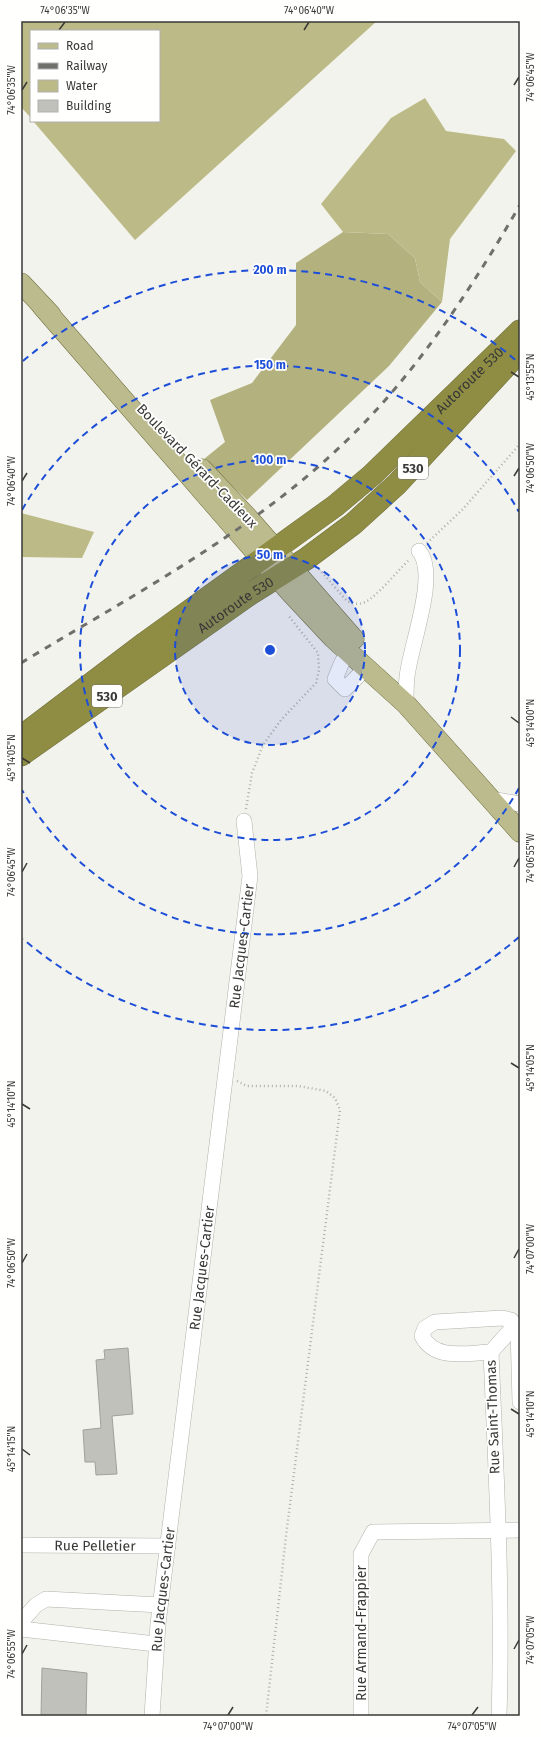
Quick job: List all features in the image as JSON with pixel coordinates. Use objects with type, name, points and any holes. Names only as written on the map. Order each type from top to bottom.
[{"type":"highway","name":"Autoroute 530","points":[[21,737],[132,652],[324,515],[368,479],[520,331]]},
{"type":"highway","name":"Autoroute 530","points":[[21,755],[65,726],[250,594],[329,542],[385,496],[520,351]]},
{"type":"main road","name":"Boulevard Gérard-Cadieux","points":[[21,283],[209,476],[268,554],[349,653],[406,704],[520,832]]},
{"type":"main road","name":"Boulevard Gérard-Cadieux","points":[[284,573],[384,672],[406,704]]},
{"type":"street","points":[[406,704],[406,676],[419,625],[426,579],[425,560],[419,551]]},
{"type":"street","points":[[349,653],[342,662],[335,679],[344,688],[366,668]]},
{"type":"street","points":[[491,799],[520,804]]},
{"type":"street","name":"Rue Jacques-Cartier","points":[[152,1716],[160,1605],[250,876],[245,814]]},
{"type":"street","name":"Rue Saint-Thomas","points":[[499,1716],[500,1674],[498,1530],[491,1352],[441,1353],[427,1346],[422,1336],[425,1328],[435,1322],[502,1318],[511,1320],[518,1329],[520,1402]]},
{"type":"street","points":[[491,1352],[515,1325]]},
{"type":"street","name":"Rue Armand-Frappier","points":[[361,1716],[361,1554],[373,1532],[520,1530]]},
{"type":"street","name":"Rue Pelletier","points":[[21,1546],[168,1546]]},
{"type":"street","points":[[21,1622],[36,1605],[46,1599],[160,1605]]},
{"type":"street","points":[[21,1629],[156,1644]]},
{"type":"path","points":[[245,814],[252,773],[263,745],[281,720],[316,683],[319,670],[318,653],[285,612]]},
{"type":"path","points":[[225,1076],[247,1086],[298,1086],[326,1091],[335,1098],[340,1110],[286,1536],[266,1716]]},
{"type":"shaded area","points":[[343,232],[388,234],[415,258],[420,282],[442,302],[389,366],[247,500],[204,459],[225,442],[210,400],[252,383],[296,325],[296,263]]},
{"type":"water","points":[[21,21],[377,21],[135,240],[34,122],[160,122],[160,30],[30,30],[30,117],[21,107]]},
{"type":"water","points":[[425,98],[446,131],[504,139],[516,151],[450,239],[442,302],[420,282],[415,258],[388,234],[343,232],[321,204],[391,118]]},
{"type":"water","points":[[21,513],[94,532],[82,558],[21,557]]},
{"type":"building","points":[[128,1348],[133,1414],[112,1416],[117,1474],[96,1475],[95,1462],[85,1462],[83,1430],[101,1428],[96,1360],[105,1359],[104,1350]]},
{"type":"building","points":[[42,1668],[87,1673],[86,1716],[41,1716]]},
{"type":"railway","points":[[21,663],[187,563],[227,536],[267,508],[305,478],[341,446],[368,419],[417,362],[461,301],[520,205]]}]
